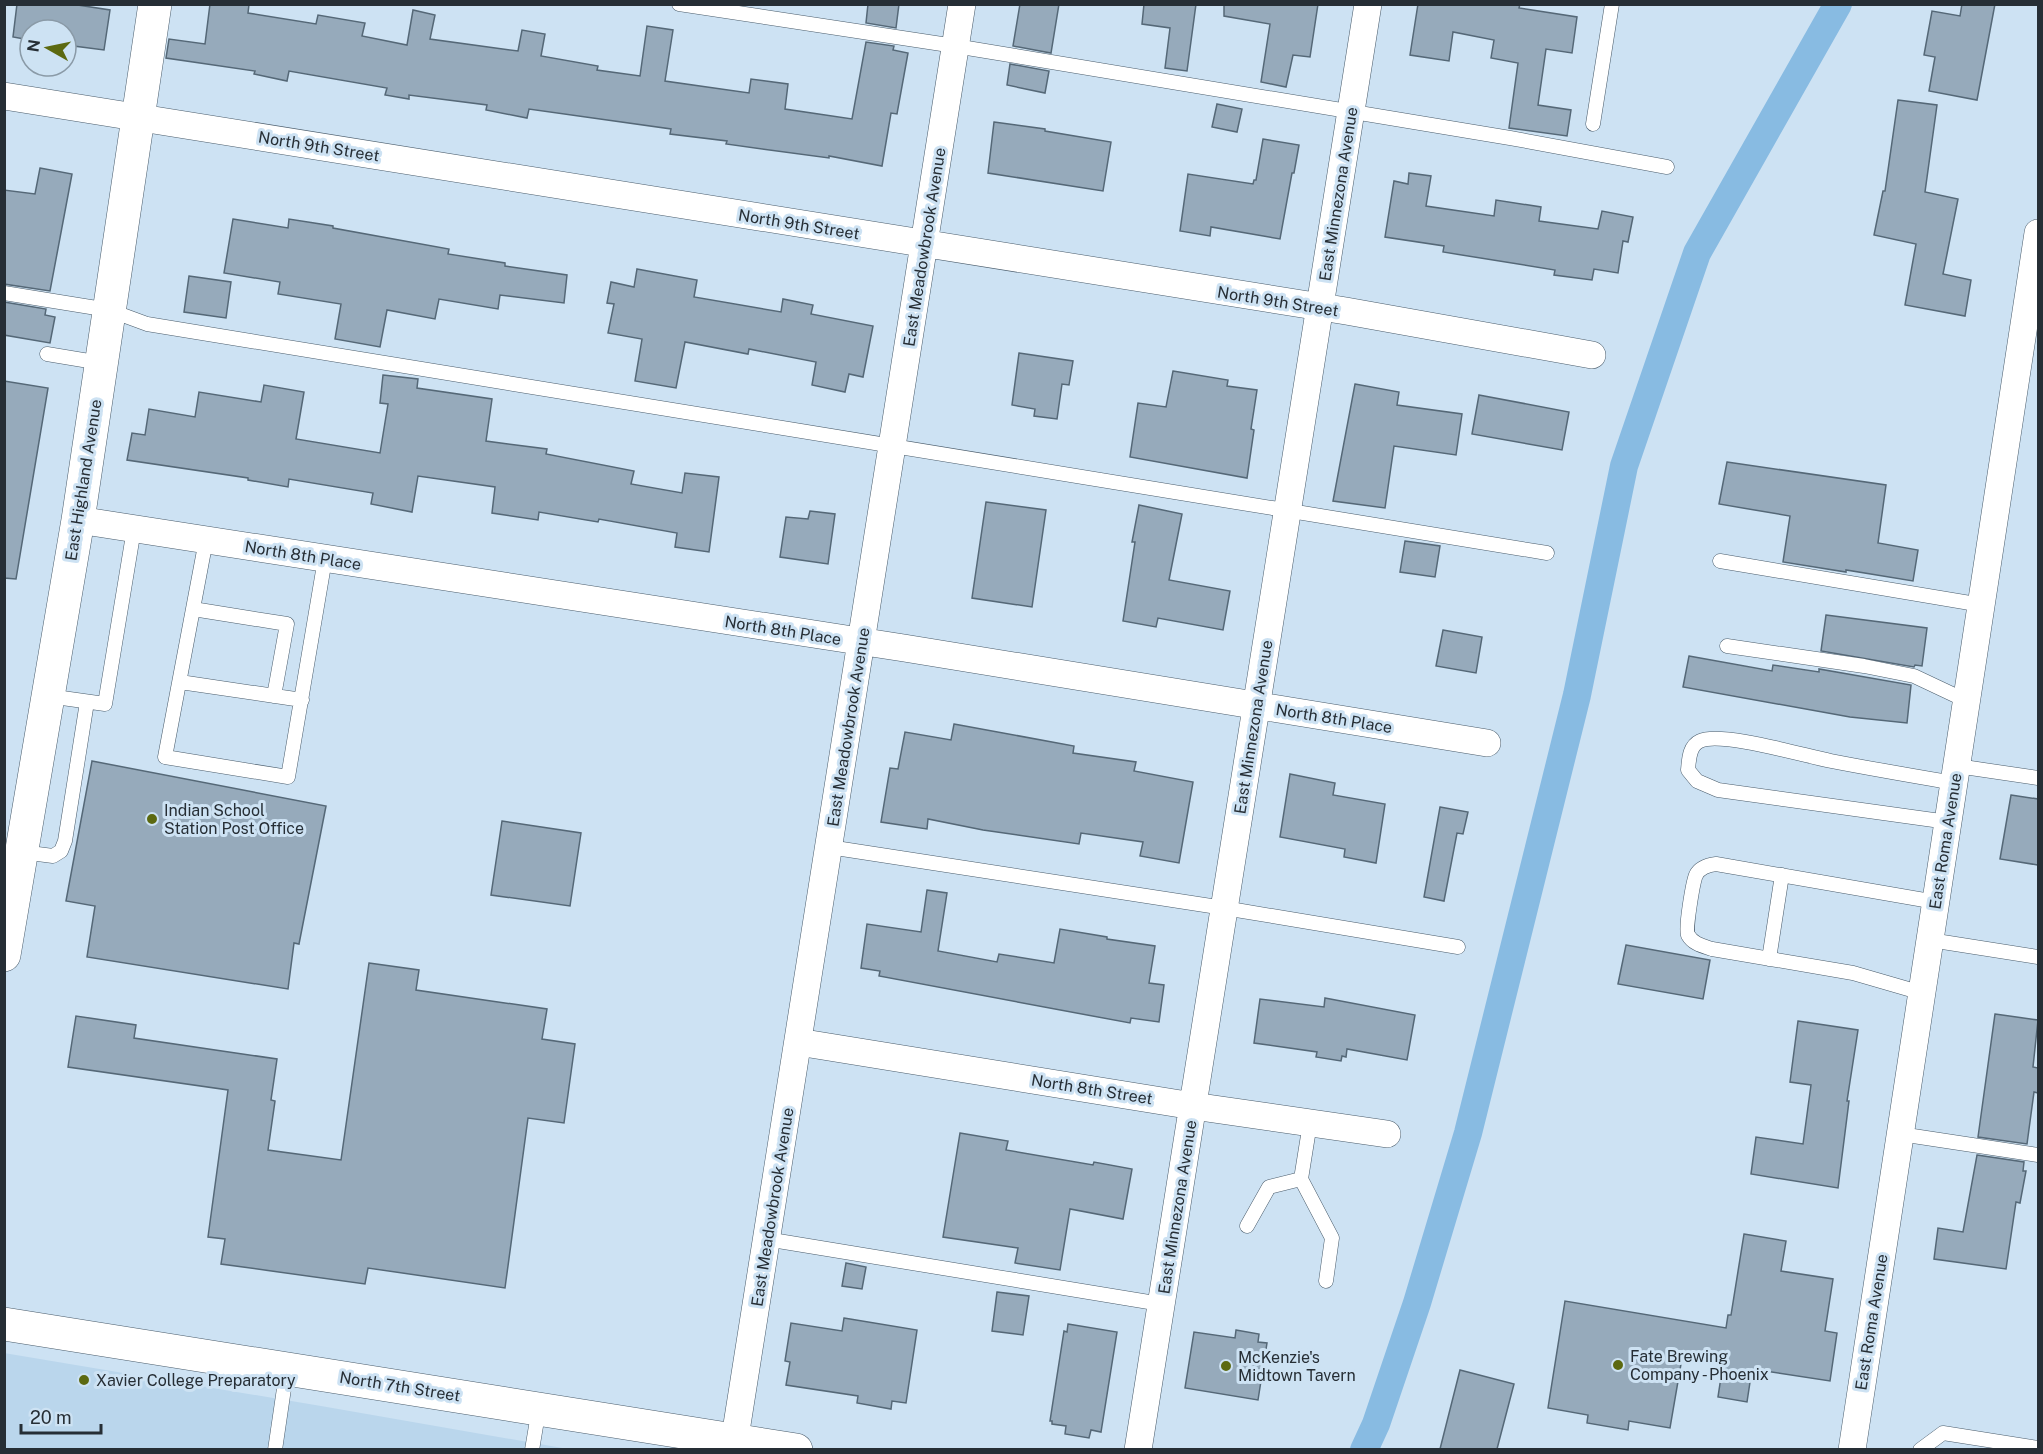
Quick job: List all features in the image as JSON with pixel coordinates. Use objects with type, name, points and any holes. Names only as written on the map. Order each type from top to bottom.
[{"type":"street","name":"East Highland Avenue","points":[[4,955],[78,520],[155,4]]},
{"type":"street","name":"East Meadowbrook Avenue","points":[[734,1445],[962,4]]},
{"type":"street","name":"East Minnezona Avenue","points":[[1138,1449],[1368,4]]},
{"type":"street","name":"North 9th Street","points":[[4,96],[1320,307],[1592,355]]},
{"type":"street","name":"East Roma Avenue","points":[[1851,1449],[2038,233]]},
{"type":"street","name":"North 8th Place","points":[[78,520],[862,642],[1487,743]]},
{"type":"street","name":"North 8th Street","points":[[798,1042],[1193,1106],[1387,1134]]},
{"type":"street","name":"North 7th Street","points":[[4,1324],[539,1408],[734,1445],[796,1449]]},
{"type":"lane","points":[[679,4],[955,46],[1510,138],[1667,167]]},
{"type":"lane","points":[[1593,124],[1612,4]]},
{"type":"lane","points":[[4,293],[109,310],[147,324],[1547,553]]},
{"type":"lane","points":[[47,354],[101,363]]},
{"type":"lane","points":[[48,696],[105,705],[134,529]]},
{"type":"lane","points":[[206,540],[165,757],[288,777],[325,559]]},
{"type":"lane","points":[[1720,561],[1982,604]]},
{"type":"lane","points":[[193,609],[287,624],[274,696]]},
{"type":"lane","points":[[1727,646],[1864,666],[1914,676],[1967,701]]},
{"type":"lane","points":[[180,682],[302,700]]},
{"type":"lane","points":[[22,852],[53,856],[61,851],[65,841],[87,702]]},
{"type":"lane","points":[[1948,822],[1718,790],[1697,781],[1688,770],[1690,752],[1698,742],[1713,738],[1831,761],[1955,775],[2038,778]]},
{"type":"lane","points":[[829,847],[1224,908],[1458,948]]},
{"type":"lane","points":[[1922,993],[1853,973],[1712,949],[1695,942],[1688,935],[1686,926],[1696,874],[1705,866],[1716,864],[1936,902]]},
{"type":"lane","points":[[1769,959],[1782,875]]},
{"type":"lane","points":[[1930,940],[2038,957]]},
{"type":"lane","points":[[1310,1123],[1301,1179],[1332,1238],[1326,1281]]},
{"type":"lane","points":[[1900,1134],[2038,1155]]},
{"type":"lane","points":[[1247,1226],[1269,1188],[1301,1179]]},
{"type":"lane","points":[[766,1239],[1161,1304]]},
{"type":"lane","points":[[276,1449],[287,1368]]},
{"type":"lane","points":[[532,1449],[539,1408]]},
{"type":"lane","points":[[1920,1449],[1943,1433],[2038,1448]]},
{"type":"shaded area","name":"Xavier College Preparatory","points":[[4,1353],[321,1406],[568,1449],[5,1449]]},
{"type":"building","points":[[17,4],[71,4],[110,10],[104,50],[78,47],[78,18],[18,18],[18,38],[13,37]]},
{"type":"building","points":[[210,4],[249,4],[248,13],[316,24],[318,15],[365,23],[362,36],[407,45],[413,10],[435,15],[430,39],[518,51],[522,30],[545,34],[541,56],[598,66],[597,70],[640,76],[647,26],[673,30],[665,81],[749,93],[751,79],[788,84],[785,109],[852,119],[866,42],[894,46],[893,50],[908,53],[897,114],[891,113],[882,166],[829,156],[829,158],[726,144],[727,141],[670,134],[671,129],[529,109],[527,118],[486,110],[487,105],[409,95],[409,99],[385,95],[387,88],[289,71],[287,81],[254,74],[255,71],[166,58],[169,39],[205,44]]},
{"type":"building","points":[[868,4],[899,4],[896,28],[866,23]]},
{"type":"building","points":[[1020,4],[1059,4],[1051,53],[1013,46]]},
{"type":"building","points":[[1144,4],[1196,4],[1187,71],[1165,68],[1170,28],[1142,24]]},
{"type":"building","points":[[1224,4],[1318,4],[1310,57],[1293,55],[1286,87],[1261,82],[1270,24],[1224,16]]},
{"type":"building","points":[[1418,4],[1520,4],[1519,8],[1577,17],[1572,53],[1546,49],[1538,105],[1571,110],[1567,136],[1509,128],[1518,63],[1491,58],[1494,40],[1453,32],[1449,61],[1410,55]]},
{"type":"building","points":[[1962,4],[1995,4],[1977,100],[1929,91],[1935,57],[1924,55],[1932,11],[1960,16]]},
{"type":"building","points":[[1010,64],[1049,71],[1045,93],[1007,85]]},
{"type":"building","points":[[1898,100],[1937,105],[1925,192],[1958,199],[1943,274],[1971,280],[1965,316],[1905,305],[1916,244],[1874,235],[1883,191],[1885,191]]},
{"type":"building","points":[[1217,104],[1242,109],[1237,132],[1212,127]]},
{"type":"building","points":[[994,122],[1111,142],[1103,191],[988,173]]},
{"type":"building","points":[[1263,139],[1299,145],[1280,239],[1211,227],[1210,236],[1180,231],[1188,174],[1253,184],[1256,180]]},
{"type":"building","points":[[40,168],[72,174],[50,291],[4,284],[4,190],[35,194]]},
{"type":"building","points":[[1409,173],[1431,176],[1426,206],[1494,216],[1496,200],[1541,207],[1539,221],[1598,229],[1602,211],[1633,217],[1628,242],[1623,241],[1618,273],[1594,269],[1592,280],[1554,275],[1555,270],[1443,252],[1444,246],[1385,237],[1394,181],[1408,184]]},
{"type":"building","points":[[233,219],[288,228],[289,219],[333,226],[333,228],[449,249],[448,254],[505,263],[505,266],[567,275],[564,303],[500,295],[498,309],[439,299],[435,319],[387,310],[380,347],[335,339],[341,304],[278,294],[280,282],[224,273]]},
{"type":"building","points":[[637,269],[697,280],[694,297],[781,312],[783,299],[813,305],[811,314],[873,326],[863,377],[849,374],[845,392],[812,385],[816,362],[749,349],[748,354],[685,342],[676,388],[635,381],[642,339],[608,333],[614,304],[607,303],[611,282],[634,287]]},
{"type":"building","points":[[189,276],[231,282],[226,318],[184,312]]},
{"type":"building","points":[[4,302],[46,309],[45,315],[55,317],[50,343],[4,335]]},
{"type":"building","points":[[1019,353],[1073,361],[1069,385],[1062,384],[1057,419],[1034,416],[1035,409],[1012,405]]},
{"type":"building","points":[[1173,371],[1228,380],[1227,386],[1257,390],[1247,478],[1130,457],[1138,403],[1166,407]]},
{"type":"building","points":[[383,375],[418,379],[417,388],[492,399],[486,441],[547,449],[546,454],[634,471],[631,484],[682,493],[685,473],[719,477],[709,552],[675,547],[677,533],[599,519],[598,522],[539,512],[538,520],[492,513],[495,487],[418,476],[412,512],[371,504],[373,493],[289,479],[288,487],[248,480],[248,478],[127,460],[132,433],[145,435],[149,409],[195,417],[199,392],[261,402],[264,385],[304,392],[296,439],[380,453],[388,404],[380,403]]},
{"type":"building","points":[[4,381],[48,388],[16,579],[4,578]]},
{"type":"building","points":[[1355,384],[1399,392],[1397,405],[1462,414],[1456,455],[1394,446],[1385,508],[1333,501]]},
{"type":"building","points":[[1479,395],[1569,412],[1562,450],[1472,434]]},
{"type":"building","points":[[1727,462],[1886,485],[1878,543],[1918,550],[1913,581],[1783,562],[1790,516],[1719,504]]},
{"type":"building","points":[[986,502],[1046,510],[1032,607],[972,598]]},
{"type":"building","points":[[1139,505],[1182,514],[1169,580],[1230,591],[1223,630],[1158,618],[1156,627],[1123,621],[1135,542],[1132,542]]},
{"type":"building","points":[[810,511],[835,514],[828,564],[780,557],[786,517],[808,519]]},
{"type":"building","points":[[1405,541],[1440,546],[1435,577],[1400,572]]},
{"type":"building","points":[[1826,615],[1927,628],[1922,666],[1915,665],[1914,667],[1821,651]]},
{"type":"building","points":[[1443,630],[1482,637],[1476,673],[1436,666]]},
{"type":"building","points":[[1689,656],[1772,671],[1773,665],[1819,672],[1819,669],[1911,685],[1907,723],[1850,717],[1683,687]]},
{"type":"building","points":[[954,724],[1074,746],[1073,753],[1136,762],[1134,771],[1193,782],[1179,863],[1140,856],[1143,842],[1081,833],[1079,844],[983,830],[928,819],[927,829],[881,822],[890,768],[898,769],[905,732],[951,740]]},
{"type":"building","points":[[92,761],[326,806],[299,944],[294,943],[288,989],[87,957],[95,906],[66,901]]},
{"type":"building","points":[[1290,774],[1335,783],[1333,795],[1385,804],[1376,863],[1344,857],[1345,849],[1280,837]]},
{"type":"building","points":[[2011,795],[2038,799],[2038,865],[2000,859]]},
{"type":"building","points":[[1440,807],[1468,812],[1463,834],[1457,833],[1444,901],[1424,897]]},
{"type":"building","points":[[502,821],[581,833],[570,906],[491,895]]},
{"type":"building","points":[[927,890],[947,893],[938,951],[997,962],[999,954],[1054,963],[1060,929],[1155,946],[1149,983],[1164,985],[1159,1022],[1131,1018],[1130,1023],[879,976],[880,971],[861,968],[867,924],[921,932]]},
{"type":"building","points":[[1626,945],[1710,960],[1703,999],[1618,984]]},
{"type":"building","points":[[369,963],[419,970],[416,990],[547,1009],[542,1039],[575,1044],[564,1123],[528,1118],[505,1288],[368,1268],[365,1284],[221,1264],[225,1239],[208,1237],[228,1090],[68,1067],[76,1016],[136,1025],[134,1038],[277,1059],[271,1100],[275,1101],[268,1150],[341,1160]]},
{"type":"building","points":[[1325,998],[1415,1015],[1407,1060],[1347,1049],[1346,1057],[1342,1056],[1341,1061],[1316,1057],[1317,1052],[1254,1043],[1260,999],[1324,1007]]},
{"type":"building","points":[[1995,1014],[2038,1020],[2033,1067],[2038,1068],[2038,1093],[2034,1092],[2027,1144],[1978,1137]]},
{"type":"building","points":[[1798,1021],[1858,1030],[1847,1101],[1849,1101],[1838,1188],[1751,1174],[1756,1137],[1803,1144],[1811,1085],[1790,1082]]},
{"type":"building","points":[[960,1133],[1008,1141],[1006,1150],[1093,1165],[1094,1162],[1132,1169],[1123,1219],[1070,1209],[1060,1270],[1015,1263],[1018,1248],[943,1237]]},
{"type":"building","points":[[1977,1155],[2024,1162],[2023,1171],[2026,1171],[2020,1203],[2016,1202],[2006,1269],[1934,1259],[1938,1228],[1963,1232]]},
{"type":"building","points":[[1744,1234],[1786,1241],[1781,1271],[1833,1279],[1825,1331],[1837,1333],[1830,1381],[1752,1369],[1747,1402],[1718,1397],[1723,1364],[1682,1358],[1670,1428],[1629,1421],[1628,1430],[1587,1423],[1588,1415],[1548,1408],[1565,1301],[1726,1328],[1728,1315],[1731,1315]]},
{"type":"building","points":[[846,1263],[866,1267],[862,1289],[842,1286]]},
{"type":"building","points":[[997,1292],[1029,1296],[1023,1335],[992,1331]]},
{"type":"building","points":[[844,1318],[917,1330],[906,1403],[892,1401],[891,1409],[857,1403],[858,1396],[786,1385],[790,1362],[785,1361],[791,1323],[842,1331]]},
{"type":"building","points":[[1068,1324],[1117,1332],[1101,1432],[1091,1430],[1089,1438],[1065,1434],[1066,1426],[1052,1424],[1050,1421],[1064,1331],[1067,1332]]},
{"type":"building","name":"McKenzie's Midtown Tavern","points":[[1236,1330],[1259,1334],[1258,1342],[1267,1343],[1258,1400],[1185,1388],[1194,1332],[1235,1338]]},
{"type":"building","points":[[1460,1370],[1514,1384],[1497,1449],[1440,1449]]},
{"type":"waterway","points":[[1364,1450],[1376,1424],[1417,1303],[1468,1133],[1577,695],[1624,466],[1697,253],[1838,4]]},
{"type":"place","name":"Indian School Station Post Office","points":[[152,819]]},
{"type":"place","name":"Fate Brewing Company - Phoenix","points":[[1618,1365]]},
{"type":"place","name":"McKenzie's Midtown Tavern","points":[[1226,1366]]},
{"type":"place","name":"Xavier College Preparatory","points":[[84,1380]]}]
